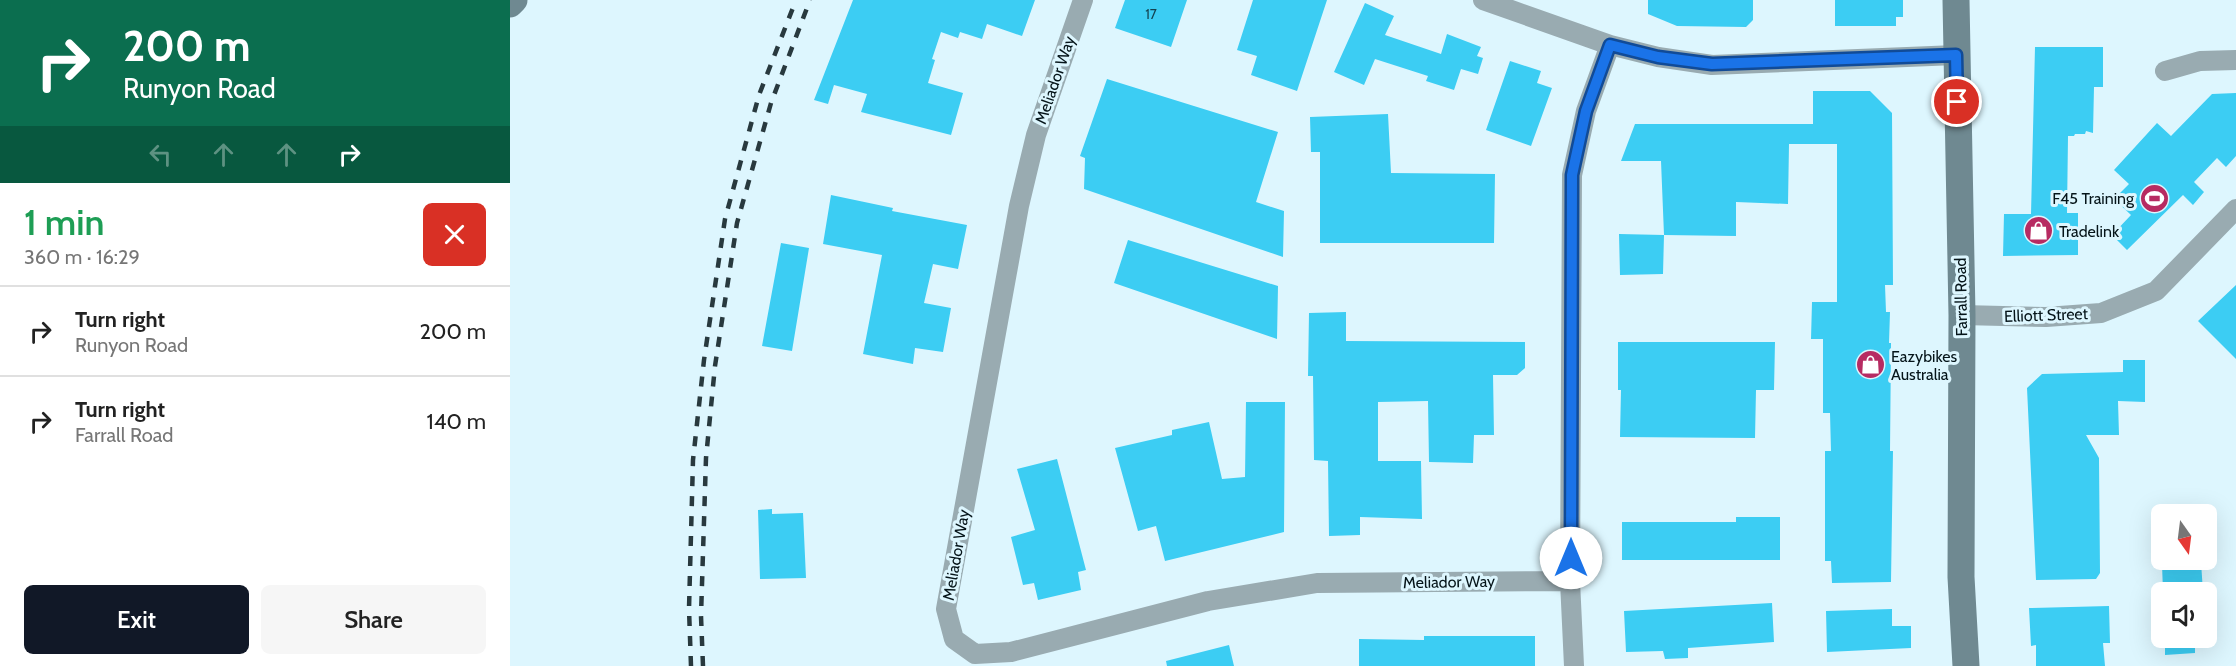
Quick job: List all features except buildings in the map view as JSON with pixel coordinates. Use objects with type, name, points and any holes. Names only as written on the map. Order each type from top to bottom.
[{"type":"main road","points":[[510,4],[514,0]]},
{"type":"main road","name":"Farrall Road","points":[[1956,0],[1962,315],[1961,577],[1966,666]]},
{"type":"street","name":"Meliador Way","points":[[1083,0],[1036,135],[1019,206],[946,609],[954,639],[975,654],[1011,652],[1208,601],[1317,584],[1570,581]]},
{"type":"street","points":[[1483,0],[1610,45],[1658,57],[1712,64],[1956,55]]},
{"type":"street","points":[[1574,666],[1570,581],[1572,175],[1586,111],[1610,45]]},
{"type":"street","points":[[2165,71],[2200,61],[2236,60]]},
{"type":"street","name":"Elliott Street","points":[[1962,315],[2046,318],[2101,313],[2156,291],[2236,209]]},
{"type":"railway","points":[[691,666],[689,609],[693,460],[704,360],[725,219],[759,95],[796,0]]},
{"type":"railway","points":[[703,666],[701,616],[706,458],[715,366],[737,223],[771,103],[810,0]]},
{"type":"place","name":"F45 Training","points":[[2155,198]]},
{"type":"place","name":"Tradelink","points":[[2038,231]]},
{"type":"place","name":"Eazybikes Australia","points":[[1870,365]]},
{"type":"route","points":[[1571,558],[1572,175],[1586,111],[1610,45],[1658,57],[1712,64],[1956,55],[1957,102]]}]
